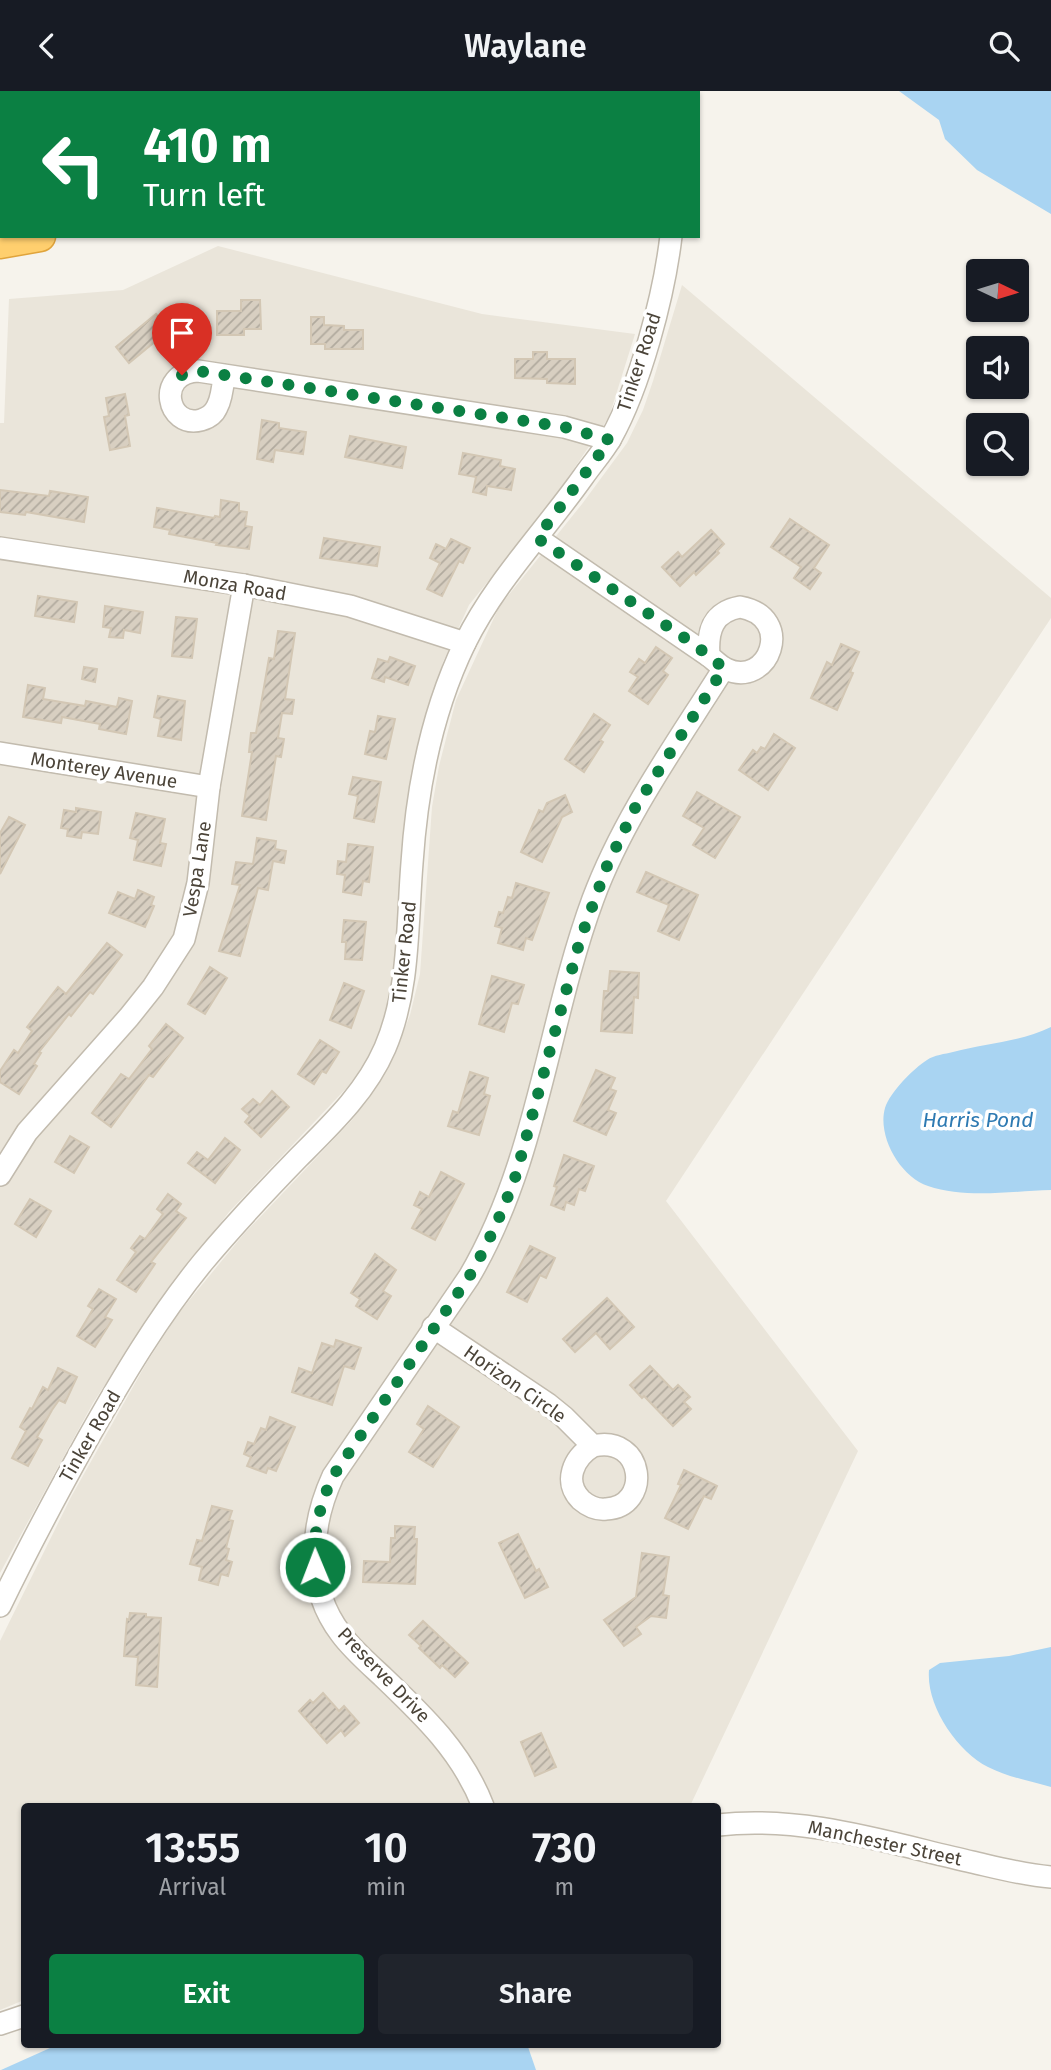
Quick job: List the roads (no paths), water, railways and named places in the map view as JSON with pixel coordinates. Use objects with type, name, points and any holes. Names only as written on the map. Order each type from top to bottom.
[{"type":"highway","points":[[0,243],[29,238]]},
{"type":"street","name":"Tinker Road","points":[[0,1606],[6,1579],[105,1408],[166,1311],[236,1222],[343,1113],[366,1082],[385,1049],[397,1013],[404,975],[412,862],[424,769],[443,696],[465,643],[498,588],[610,440],[639,373],[664,280],[671,238]]},
{"type":"street","points":[[224,375],[564,427],[610,440]]},
{"type":"street","name":"Preserve Drive","points":[[482,1803],[467,1772],[442,1735],[340,1633],[326,1605],[315,1567],[315,1530],[319,1511],[333,1476],[488,1245],[516,1175],[580,940],[607,866],[635,808],[717,662],[537,538]]},
{"type":"street","name":"Monza Road","points":[[0,548],[244,585],[351,606],[465,643]]},
{"type":"street","name":"Vespa Lane","points":[[0,1175],[27,1132],[129,1017],[153,987],[184,939],[198,883],[209,787],[244,585]]},
{"type":"street","name":"Monterey Avenue","points":[[0,753],[209,787]]},
{"type":"street","name":"Horizon Circle","points":[[433,1327],[548,1404],[593,1446]]},
{"type":"street","name":"Manchester Street","points":[[721,1825],[747,1821],[785,1822],[1051,1877]]},
{"type":"street","points":[[0,2024],[21,2016]]},
{"type":"water","points":[[899,91],[1051,91],[1051,214],[977,170],[945,139],[939,120]]},
{"type":"water","name":"Harris Pond","points":[[1051,1027],[1051,1190],[958,1192],[928,1186],[908,1174],[888,1143],[883,1119],[888,1102],[909,1074],[936,1056],[1015,1039]]},
{"type":"water","points":[[1051,1647],[1051,1787],[988,1767],[965,1750],[938,1712],[929,1684],[929,1670],[940,1663],[1009,1656]]},
{"type":"water","points":[[50,2048],[528,2048],[536,2070],[1,2070]]}]
